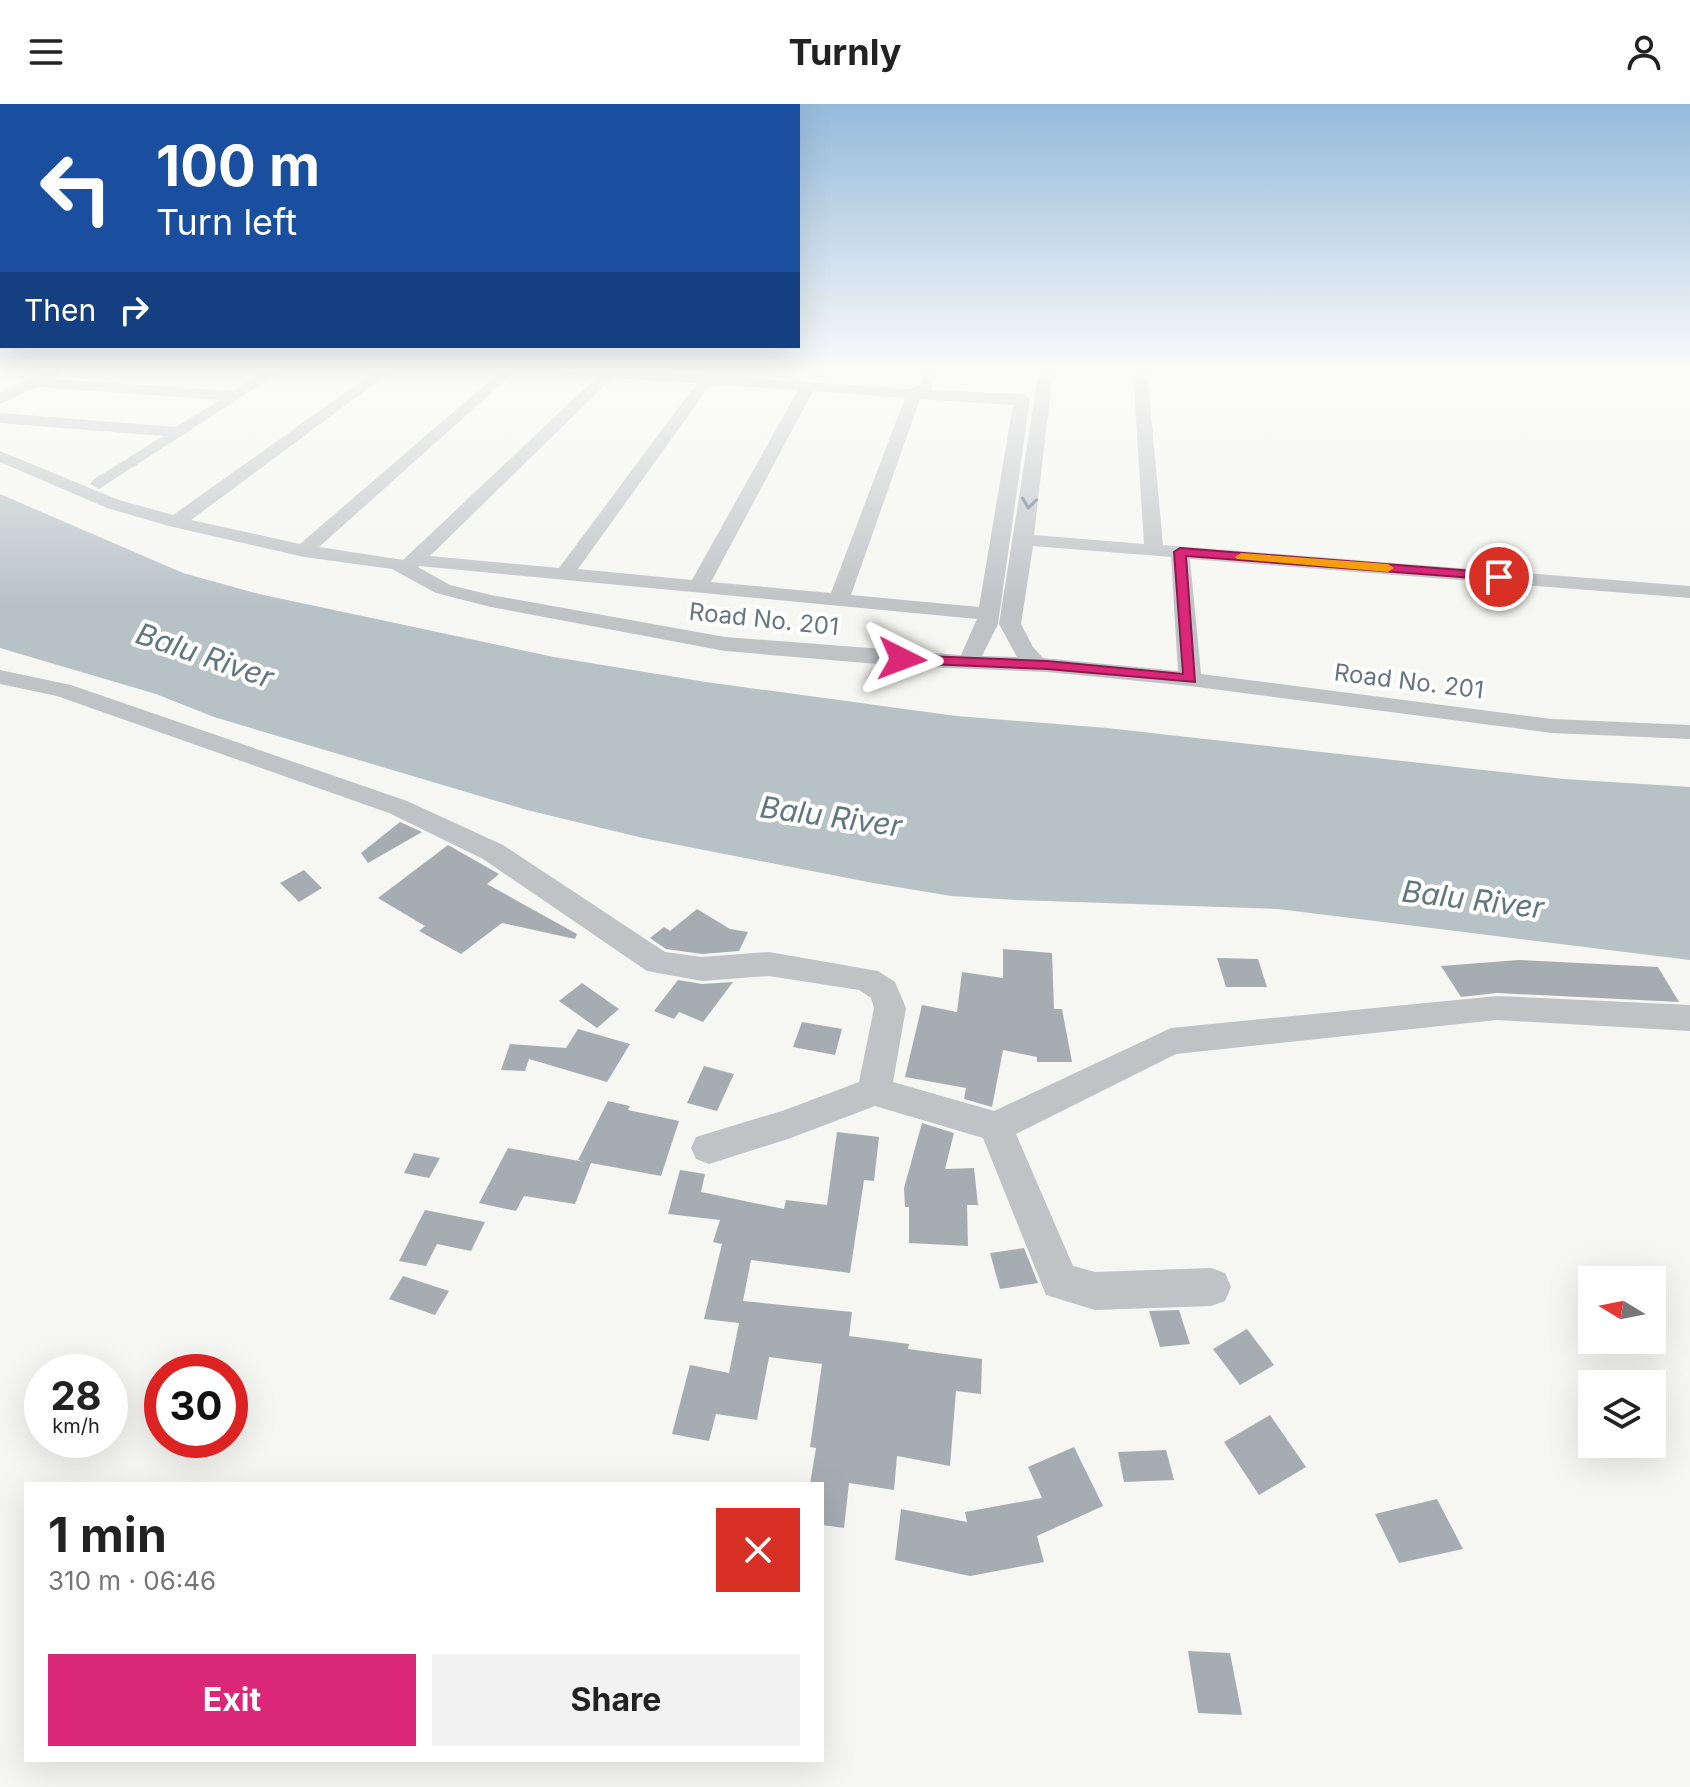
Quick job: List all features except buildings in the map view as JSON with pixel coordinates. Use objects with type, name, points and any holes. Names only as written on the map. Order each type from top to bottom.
[{"type":"street","points":[[99,484],[153,449]]},
{"type":"street","points":[[166,520],[260,449]]},
{"type":"street","points":[[166,520],[271,449]]},
{"type":"street","points":[[304,551],[421,449]]},
{"type":"street","points":[[411,564],[531,449]]},
{"type":"street","points":[[564,575],[657,449]]},
{"type":"street","points":[[699,586],[774,449]]},
{"type":"street","points":[[839,600],[894,449]]},
{"type":"street","points":[[968,662],[981,641],[988,614],[1014,449]]},
{"type":"street","points":[[1036,449],[1010,624],[1023,650],[1037,665]]},
{"type":"street","points":[[1146,449],[1154,550]]},
{"type":"street","name":"Road No. 201","points":[[0,456],[84,492],[166,520],[304,551],[411,564],[443,589],[615,626],[725,644],[1037,665],[1190,679],[1552,726],[1690,732]]},
{"type":"street","points":[[1024,540],[1690,592]]},
{"type":"street","points":[[1180,552],[1190,679]]},
{"type":"street","points":[[411,564],[699,586],[988,614]]},
{"type":"street","points":[[0,677],[63,690],[398,807],[493,852],[658,963],[702,969],[769,964],[867,979],[884,991],[890,1008],[874,1091]]},
{"type":"street","points":[[709,1148],[788,1124],[874,1091],[996,1127],[1171,1041],[1497,1008],[1690,1018]]},
{"type":"street","points":[[996,1127],[1060,1282],[1095,1291],[1211,1287]]},
{"type":"water","name":"Balu River","points":[[0,494],[183,573],[259,594],[554,657],[706,682],[956,716],[1107,728],[1564,779],[1690,787],[1690,960],[1278,909],[951,896],[643,838],[527,810],[214,717],[156,694],[0,648]]},
{"type":"slow traffic","points":[[1241,557],[1388,568]]},
{"type":"route","points":[[902,659],[1047,665],[1190,679],[1180,552],[1499,577]]}]
